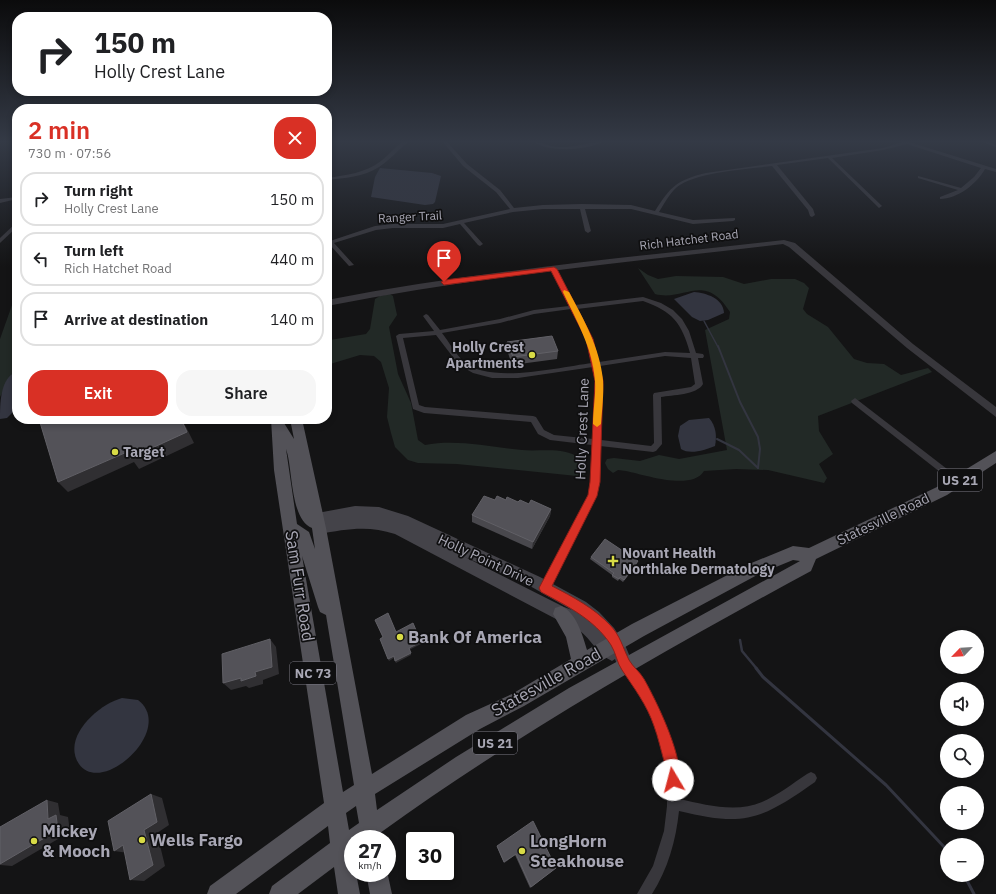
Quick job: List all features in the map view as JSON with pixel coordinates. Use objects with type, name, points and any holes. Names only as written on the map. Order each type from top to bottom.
[{"type":"main road","name":"Sam Furr Road","points":[[278,424],[281,470],[335,808],[351,830]]},
{"type":"main road","points":[[279,424],[296,458],[307,514],[318,523]]},
{"type":"main road","name":"Sam Furr Road","points":[[297,424],[318,523],[364,789],[359,830]]},
{"type":"main road","name":"Statesville Road","points":[[218,894],[335,808],[472,722],[518,700],[638,630],[754,569],[793,553],[810,555],[957,481],[996,456]]},
{"type":"main road","name":"Holly Point Drive","points":[[318,523],[337,513],[365,511],[396,517],[545,588],[580,607],[607,630],[612,646]]},
{"type":"main road","name":"Holly Point Drive","points":[[318,523],[356,521],[383,524],[400,530],[445,555],[562,614],[576,617],[612,646],[625,664]]},
{"type":"main road","points":[[291,528],[304,537],[306,542],[343,666]]},
{"type":"main road","points":[[445,555],[498,574],[531,589],[542,591],[545,588]]},
{"type":"main road","name":"Statesville Road","points":[[371,830],[484,750],[625,664],[726,607],[806,566],[810,555]]},
{"type":"main road","points":[[562,614],[569,624],[577,641],[580,663]]},
{"type":"main road","name":"Statesville Road","points":[[280,894],[344,849]]},
{"type":"main road","name":"Sam Furr Road","points":[[348,894],[350,882]]},
{"type":"main road","points":[[379,882],[381,894]]},
{"type":"street","points":[[490,184],[498,190],[513,210]]},
{"type":"street","points":[[656,213],[669,192],[679,184]]},
{"type":"street","points":[[789,184],[811,210],[812,215]]},
{"type":"street","points":[[856,184],[879,206]]},
{"type":"street","points":[[942,184],[960,189]]},
{"type":"street","points":[[942,198],[968,184]]},
{"type":"street","points":[[0,201],[12,199]]},
{"type":"street","name":"Ranger Trail","points":[[332,242],[375,228],[400,226],[434,227],[513,210],[543,206],[631,208],[693,222],[733,219]]},
{"type":"street","points":[[582,206],[588,231]]},
{"type":"street","points":[[461,222],[480,244]]},
{"type":"street","points":[[0,241],[12,229]]},
{"type":"street","name":"Rich Hatchet Road","points":[[332,302],[431,284],[784,242],[792,246],[910,346],[996,413]]},
{"type":"street","points":[[332,246],[351,265]]},
{"type":"street","name":"Holly Crest Lane","points":[[545,588],[592,496],[595,482],[599,381],[589,339],[554,269]]},
{"type":"street","points":[[635,299],[657,303],[670,311],[686,329],[694,355],[698,386],[693,389],[660,394],[656,398],[657,447],[650,449],[558,440],[548,437],[538,429],[532,419],[419,409],[416,407],[398,336],[438,332],[496,322],[534,312],[635,299]]},
{"type":"street","points":[[426,316],[461,363],[486,375],[518,376],[665,354],[701,356]]},
{"type":"street","points":[[855,401],[957,481]]},
{"type":"street","name":"Holly Point Drive","points":[[625,664],[639,682],[660,724],[671,762],[675,804],[670,838],[659,867],[644,894]]},
{"type":"street","points":[[675,804],[708,812],[736,813],[760,810],[779,800],[811,778]]},
{"type":"shaded area","points":[[374,184],[439,184],[435,202],[433,204],[425,205],[371,197]]},
{"type":"shaded area","points":[[638,268],[648,275],[658,279],[676,276],[723,277],[744,284],[771,279],[795,279],[804,283],[809,288],[803,309],[807,314],[828,327],[854,359],[867,363],[884,364],[901,375],[928,368],[932,372],[818,416],[819,431],[833,454],[819,464],[827,478],[824,483],[768,470],[736,469],[704,471],[698,477],[679,481],[618,470],[613,473],[608,469],[605,463],[607,459],[614,458],[640,461],[659,455],[679,459],[727,450],[705,330],[729,319],[730,312],[721,300],[712,293],[703,290],[666,295],[655,294]]},
{"type":"shaded area","points":[[694,292],[713,297],[721,304],[724,313],[708,320],[700,321],[692,317],[674,299]]},
{"type":"shaded area","points":[[390,294],[393,296],[397,315],[389,327],[398,374],[411,403],[418,440],[425,445],[437,443],[461,443],[522,450],[552,450],[566,452],[573,454],[582,461],[587,471],[584,475],[577,476],[457,464],[418,463],[408,460],[395,447],[391,433],[387,417],[389,388],[381,362],[374,356],[360,355],[332,363],[332,340],[366,334],[370,329],[375,299],[380,296]]},
{"type":"shaded area","points":[[12,305],[12,374],[0,397],[0,339]]},
{"type":"shaded area","points":[[11,374],[12,413],[7,418],[0,419],[2,392],[7,379]]},
{"type":"shaded area","points":[[709,418],[715,431],[715,446],[693,452],[681,449],[678,436],[680,426],[689,420]]},
{"type":"shaded area","points":[[122,698],[138,700],[147,712],[148,727],[142,742],[131,755],[118,766],[103,772],[90,772],[79,764],[75,754],[75,743],[79,733],[85,723],[94,714],[113,701]]},
{"type":"building","points":[[552,336],[558,351],[513,357],[507,342]]},
{"type":"building","name":"Target","points":[[41,424],[183,424],[187,432],[130,458],[127,452],[58,482]]},
{"type":"building","points":[[484,496],[495,500],[497,496],[506,500],[507,497],[518,502],[520,500],[529,504],[531,500],[551,509],[533,542],[472,515]]},
{"type":"building","name":"Novant Health Northlake Dermatology","points":[[605,539],[638,561],[624,580],[620,577],[619,579],[612,575],[614,573],[591,557]]},
{"type":"building","name":"Bank Of America","points":[[388,613],[396,632],[413,623],[421,642],[409,648],[411,653],[395,661],[394,656],[388,659],[380,639],[383,637],[375,620]]},
{"type":"building","points":[[270,639],[272,667],[255,672],[256,676],[241,681],[241,678],[223,683],[222,654]]},
{"type":"building","points":[[151,794],[157,822],[144,830],[153,865],[130,880],[123,845],[114,851],[108,821]]},
{"type":"building","points":[[47,800],[48,819],[56,815],[58,830],[0,864],[0,827]]},
{"type":"building","name":"LongHorn Steakhouse","points":[[533,821],[556,868],[531,887],[516,854],[504,862],[497,846]]},
{"type":"waterway","points":[[704,321],[718,347]]},
{"type":"waterway","points":[[717,439],[739,450],[758,468],[760,449],[758,437],[740,402],[718,346]]},
{"type":"waterway","points":[[740,640],[742,651],[757,669]]},
{"type":"waterway","points":[[756,668],[763,677],[886,785],[940,843]]},
{"type":"waterway","points":[[968,882],[974,894]]},
{"type":"slow traffic","points":[[566,292],[589,339],[596,364],[599,381],[597,424]]},
{"type":"place","name":"Holly Crest Apartments","points":[[532,355]]},
{"type":"place","name":"Target","points":[[115,452]]},
{"type":"place","name":"Novant Health Northlake Dermatology","points":[[613,561]]},
{"type":"place","name":"Bank Of America","points":[[400,637]]},
{"type":"place","name":"Wells Fargo","points":[[142,840]]},
{"type":"place","name":"Mickey & Mooch","points":[[34,841]]},
{"type":"place","name":"LongHorn Steakhouse","points":[[522,851]]},
{"type":"route","points":[[444,282],[554,269],[589,339],[599,381],[595,482],[592,496],[586,510],[558,560],[545,588],[580,607],[593,617],[607,630],[616,643],[625,664],[639,682],[660,724],[671,762],[673,780]]}]
